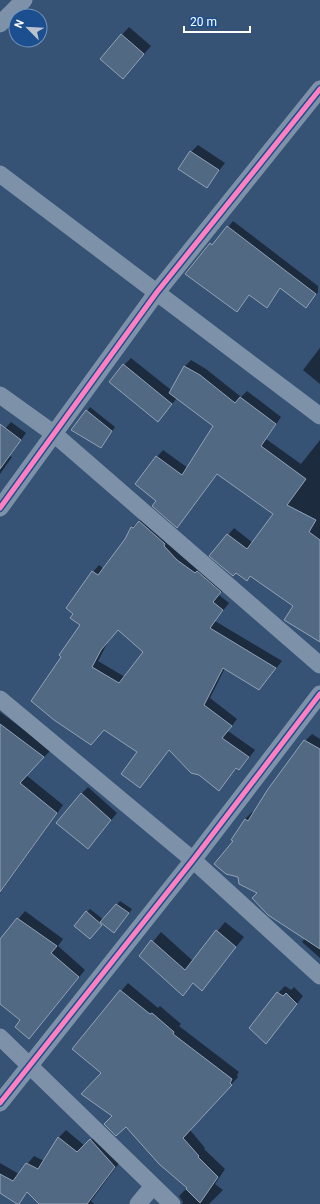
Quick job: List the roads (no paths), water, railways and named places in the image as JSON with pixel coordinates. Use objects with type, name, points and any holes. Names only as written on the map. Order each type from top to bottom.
[{"type":"street","points":[[0,24],[24,0]]},
{"type":"street","points":[[0,508],[157,292],[320,89]]},
{"type":"street","points":[[0,174],[320,416]]},
{"type":"street","points":[[0,396],[53,434],[320,664]]},
{"type":"street","points":[[0,1103],[193,860],[320,694]]},
{"type":"street","points":[[0,699],[193,860],[320,976]]},
{"type":"street","points":[[0,1037],[30,1064],[172,1204]]},
{"type":"street","points":[[138,1204],[153,1186]]}]
